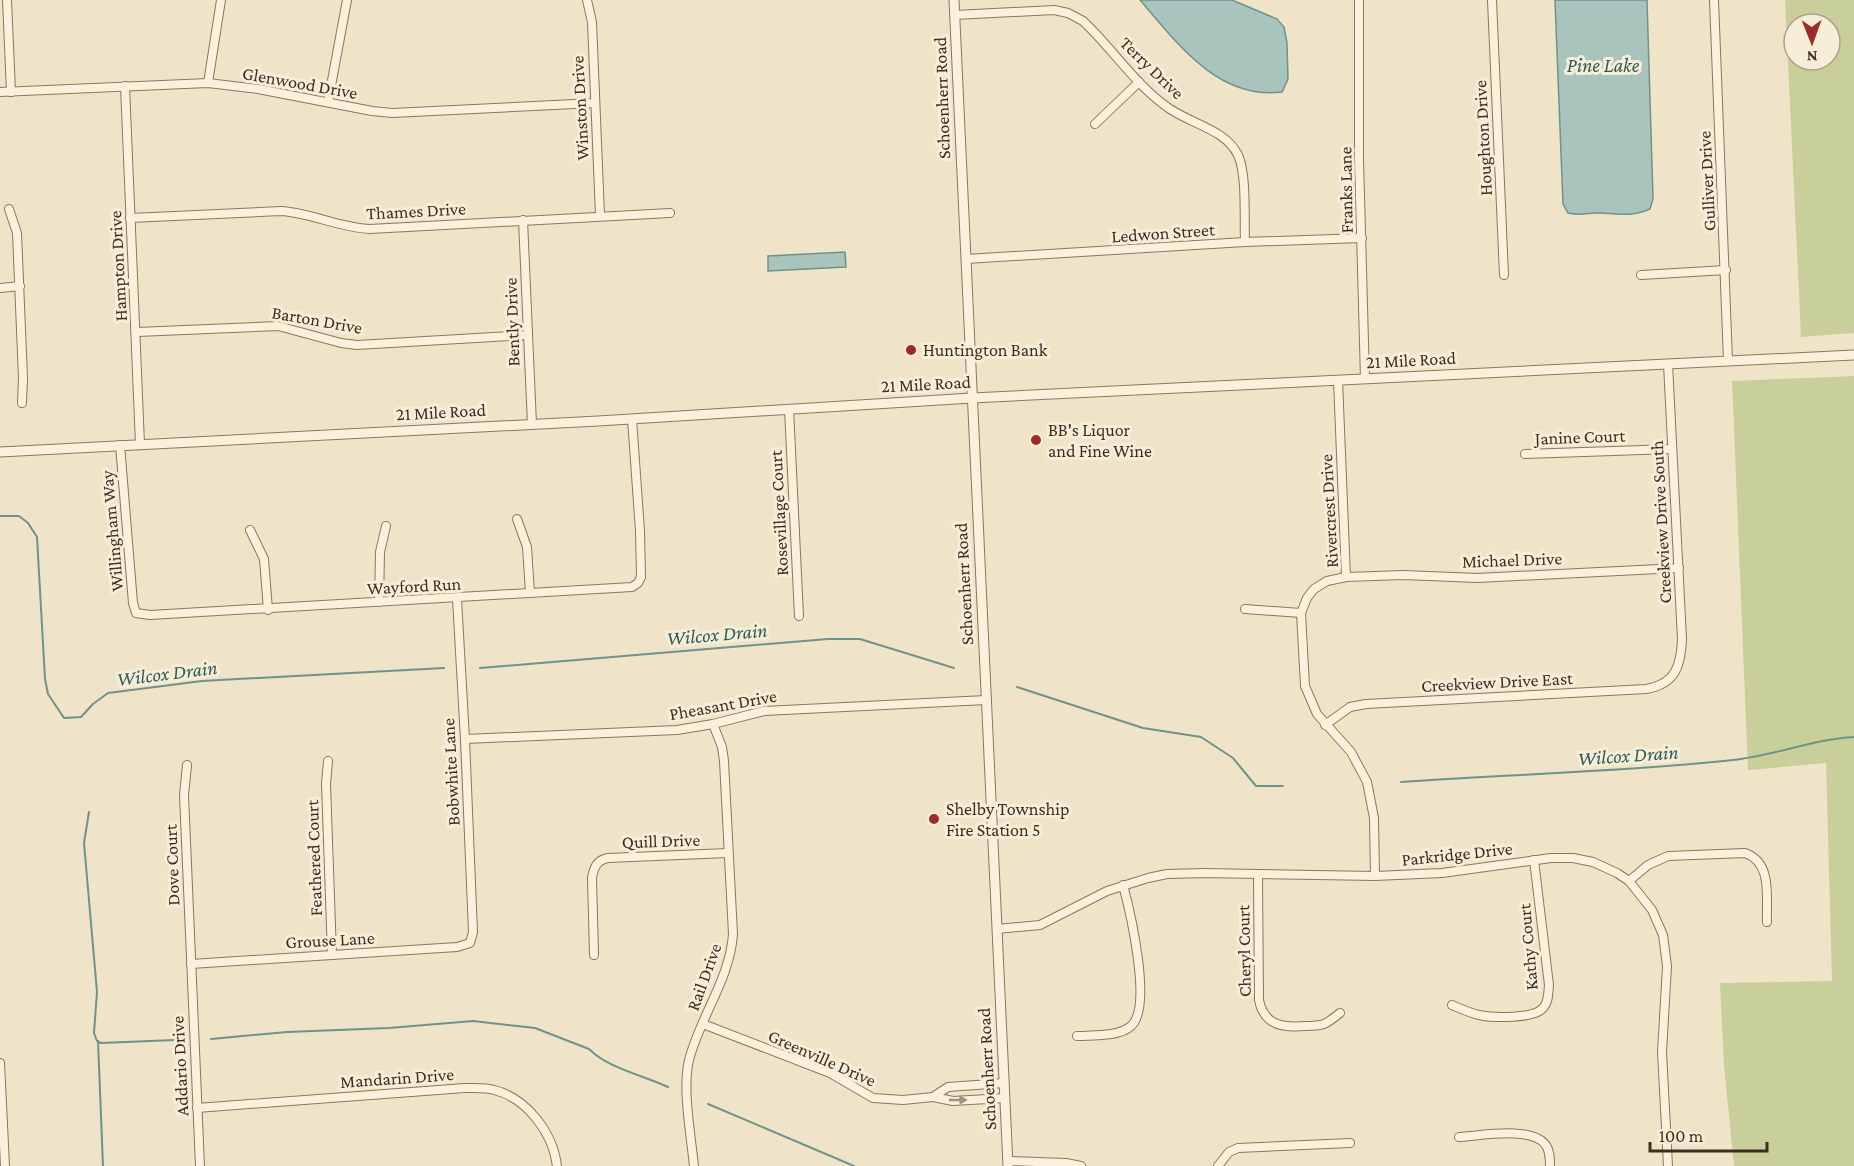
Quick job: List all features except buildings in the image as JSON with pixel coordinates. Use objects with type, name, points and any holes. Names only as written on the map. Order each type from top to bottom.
[{"type":"street","points":[[7,0],[10,92]]},
{"type":"street","points":[[208,83],[221,0]]},
{"type":"street","points":[[328,102],[347,0]]},
{"type":"street","name":"Winston Drive","points":[[587,0],[592,22],[600,215]]},
{"type":"street","name":"Schoenherr Road","points":[[954,0],[1008,1164]]},
{"type":"street","name":"Franks Lane","points":[[1359,0],[1359,159],[1365,379]]},
{"type":"street","name":"Houghton Drive","points":[[1492,0],[1504,275]]},
{"type":"street","name":"Gulliver Drive","points":[[1714,0],[1728,361]]},
{"type":"street","name":"Terry Drive","points":[[955,15],[1054,10],[1068,13],[1090,27],[1139,82],[1175,112],[1226,140],[1238,153],[1243,175],[1245,242]]},
{"type":"street","points":[[1095,124],[1139,82]]},
{"type":"street","name":"Glenwood Drive","points":[[0,92],[208,83],[240,86],[372,111],[404,113],[595,103]]},
{"type":"street","name":"Hampton Drive","points":[[125,86],[140,444]]},
{"type":"street","points":[[9,209],[17,233],[24,378],[22,403]]},
{"type":"street","name":"Thames Drive","points":[[130,218],[282,211],[304,214],[351,227],[370,229],[523,219],[670,213]]},
{"type":"street","name":"Bently Drive","points":[[523,219],[532,424]]},
{"type":"street","name":"Ledwon Street","points":[[966,259],[1245,242],[1362,238]]},
{"type":"street","points":[[1641,275],[1726,270]]},
{"type":"street","points":[[0,288],[20,286]]},
{"type":"street","name":"Barton Drive","points":[[137,332],[278,326],[340,343],[357,345],[528,335]]},
{"type":"street","name":"21 Mile Road","points":[[0,452],[632,419],[972,398],[1854,355]]},
{"type":"street","name":"Creekview Drive South","points":[[1668,364],[1679,568],[1681,654],[1673,675]]},
{"type":"street","name":"Rivercrest Drive","points":[[1301,613],[1307,598],[1314,589],[1327,581],[1347,578],[1338,380]]},
{"type":"street","name":"Rosevillage Court","points":[[789,409],[799,616]]},
{"type":"street","name":"Wayford Run","points":[[136,613],[150,615],[268,610],[632,587],[640,580],[640,531],[632,419]]},
{"type":"street","name":"Willingham Way","points":[[120,445],[133,603],[136,613]]},
{"type":"street","name":"Janine Court","points":[[1525,454],[1672,449]]},
{"type":"street","points":[[517,519],[527,547],[530,593]]},
{"type":"street","points":[[379,602],[380,552],[386,525]]},
{"type":"street","points":[[250,530],[264,559],[268,610]]},
{"type":"street","name":"Michael Drive","points":[[1347,578],[1404,575],[1477,578],[1679,568]]},
{"type":"street","name":"Bobwhite Lane","points":[[457,599],[473,932],[470,943]]},
{"type":"street","points":[[1245,609],[1301,613],[1305,686],[1312,705],[1325,725],[1351,752],[1367,782],[1374,818],[1375,876]]},
{"type":"street","name":"Creekview Drive East","points":[[1325,725],[1350,707],[1366,704],[1646,689],[1661,684],[1673,675]]},
{"type":"street","name":"Pheasant Drive","points":[[465,739],[677,730],[713,724],[764,711],[986,700]]},
{"type":"street","name":"Rail Drive","points":[[694,1166],[687,1076],[689,1058],[730,960],[732,949],[724,761],[722,747],[713,724]]},
{"type":"street","name":"Feathered Court","points":[[328,761],[326,784],[332,955]]},
{"type":"street","name":"Dove Court","points":[[187,765],[184,795],[191,964]]},
{"type":"street","name":"Quill Drive","points":[[594,955],[592,878],[597,863],[608,858],[729,853]]},
{"type":"street","points":[[1629,882],[1648,866],[1668,856],[1745,853],[1756,858],[1763,868],[1767,922]]},
{"type":"street","name":"Parkridge Drive","points":[[997,928],[1034,926],[1107,891],[1167,874],[1375,876],[1442,873],[1565,858],[1586,860],[1606,867],[1629,882],[1652,910],[1666,953],[1662,1052],[1668,1166]]},
{"type":"street","name":"Kathy Court","points":[[1452,1005],[1474,1014],[1491,1017],[1532,1014],[1543,1009],[1546,1004],[1549,985],[1534,860]]},
{"type":"street","name":"Cheryl Court","points":[[1258,876],[1259,1000],[1262,1012],[1272,1023],[1296,1027],[1324,1024],[1340,1013]]},
{"type":"street","points":[[1077,1036],[1122,1031],[1134,1024],[1139,1015],[1136,936],[1123,885]]},
{"type":"street","name":"Grouse Lane","points":[[191,964],[457,947],[470,943]]},
{"type":"street","name":"Addario Drive","points":[[191,964],[200,1166]]},
{"type":"street","name":"Greenville Drive","points":[[703,1024],[830,1073],[873,1098],[903,1100],[933,1097],[953,1101],[1005,1098]]},
{"type":"street","points":[[0,1063],[5,1166]]},
{"type":"street","name":"Greenville Drive","points":[[933,1097],[948,1087],[1004,1083]]},
{"type":"street","name":"Mandarin Drive","points":[[197,1108],[465,1088],[494,1090],[518,1101],[540,1122],[550,1141],[557,1166]]},
{"type":"street","points":[[1459,1137],[1517,1134],[1532,1136],[1546,1144],[1550,1155],[1550,1166]]},
{"type":"street","points":[[1218,1166],[1229,1152],[1238,1148],[1350,1143]]},
{"type":"street","points":[[1008,1164],[1058,1163],[1081,1166]]},
{"type":"green space","points":[[1785,0],[1854,0],[1854,333],[1801,337],[1788,72],[1842,72],[1842,12],[1786,12]]},
{"type":"green space","points":[[1854,376],[1854,1166],[1734,1166],[1724,1065],[1720,983],[1832,981],[1826,763],[1748,770],[1732,381]]},
{"type":"water","points":[[1140,0],[1232,0],[1277,19],[1284,27],[1287,43],[1288,79],[1282,92],[1259,92],[1238,87],[1219,78],[1184,50]]},
{"type":"water","name":"Pine Lake","points":[[1555,0],[1647,0],[1653,199],[1650,209],[1629,214],[1577,214],[1568,213],[1563,204]]},
{"type":"water","points":[[845,252],[846,267],[768,271],[768,256]]},
{"type":"waterway","name":"Wilcox Drain","points":[[0,516],[19,516],[28,523],[37,537],[45,679],[48,694],[64,718],[81,717],[108,693],[202,681],[444,668]]},
{"type":"waterway","name":"Wilcox Drain","points":[[480,668],[828,639],[860,639],[954,668]]},
{"type":"waterway","name":"Wilcox Drain","points":[[1017,687],[1143,728],[1201,737],[1233,758],[1256,786],[1283,786]]},
{"type":"waterway","name":"Wilcox Drain","points":[[1401,782],[1733,760],[1839,738],[1854,737]]},
{"type":"waterway","points":[[89,812],[84,843],[97,992],[94,1033],[97,1041],[101,1043],[175,1040]]},
{"type":"waterway","points":[[211,1039],[473,1021],[535,1028],[589,1049],[616,1067],[668,1087]]},
{"type":"waterway","points":[[98,1041],[103,1166]]},
{"type":"waterway","points":[[708,1104],[854,1166]]},
{"type":"place","name":"Huntington Bank","points":[[911,350]]},
{"type":"place","name":"BB's Liquor and Fine Wine","points":[[1036,440]]},
{"type":"place","name":"Shelby Township Fire Station 5","points":[[934,819]]}]
